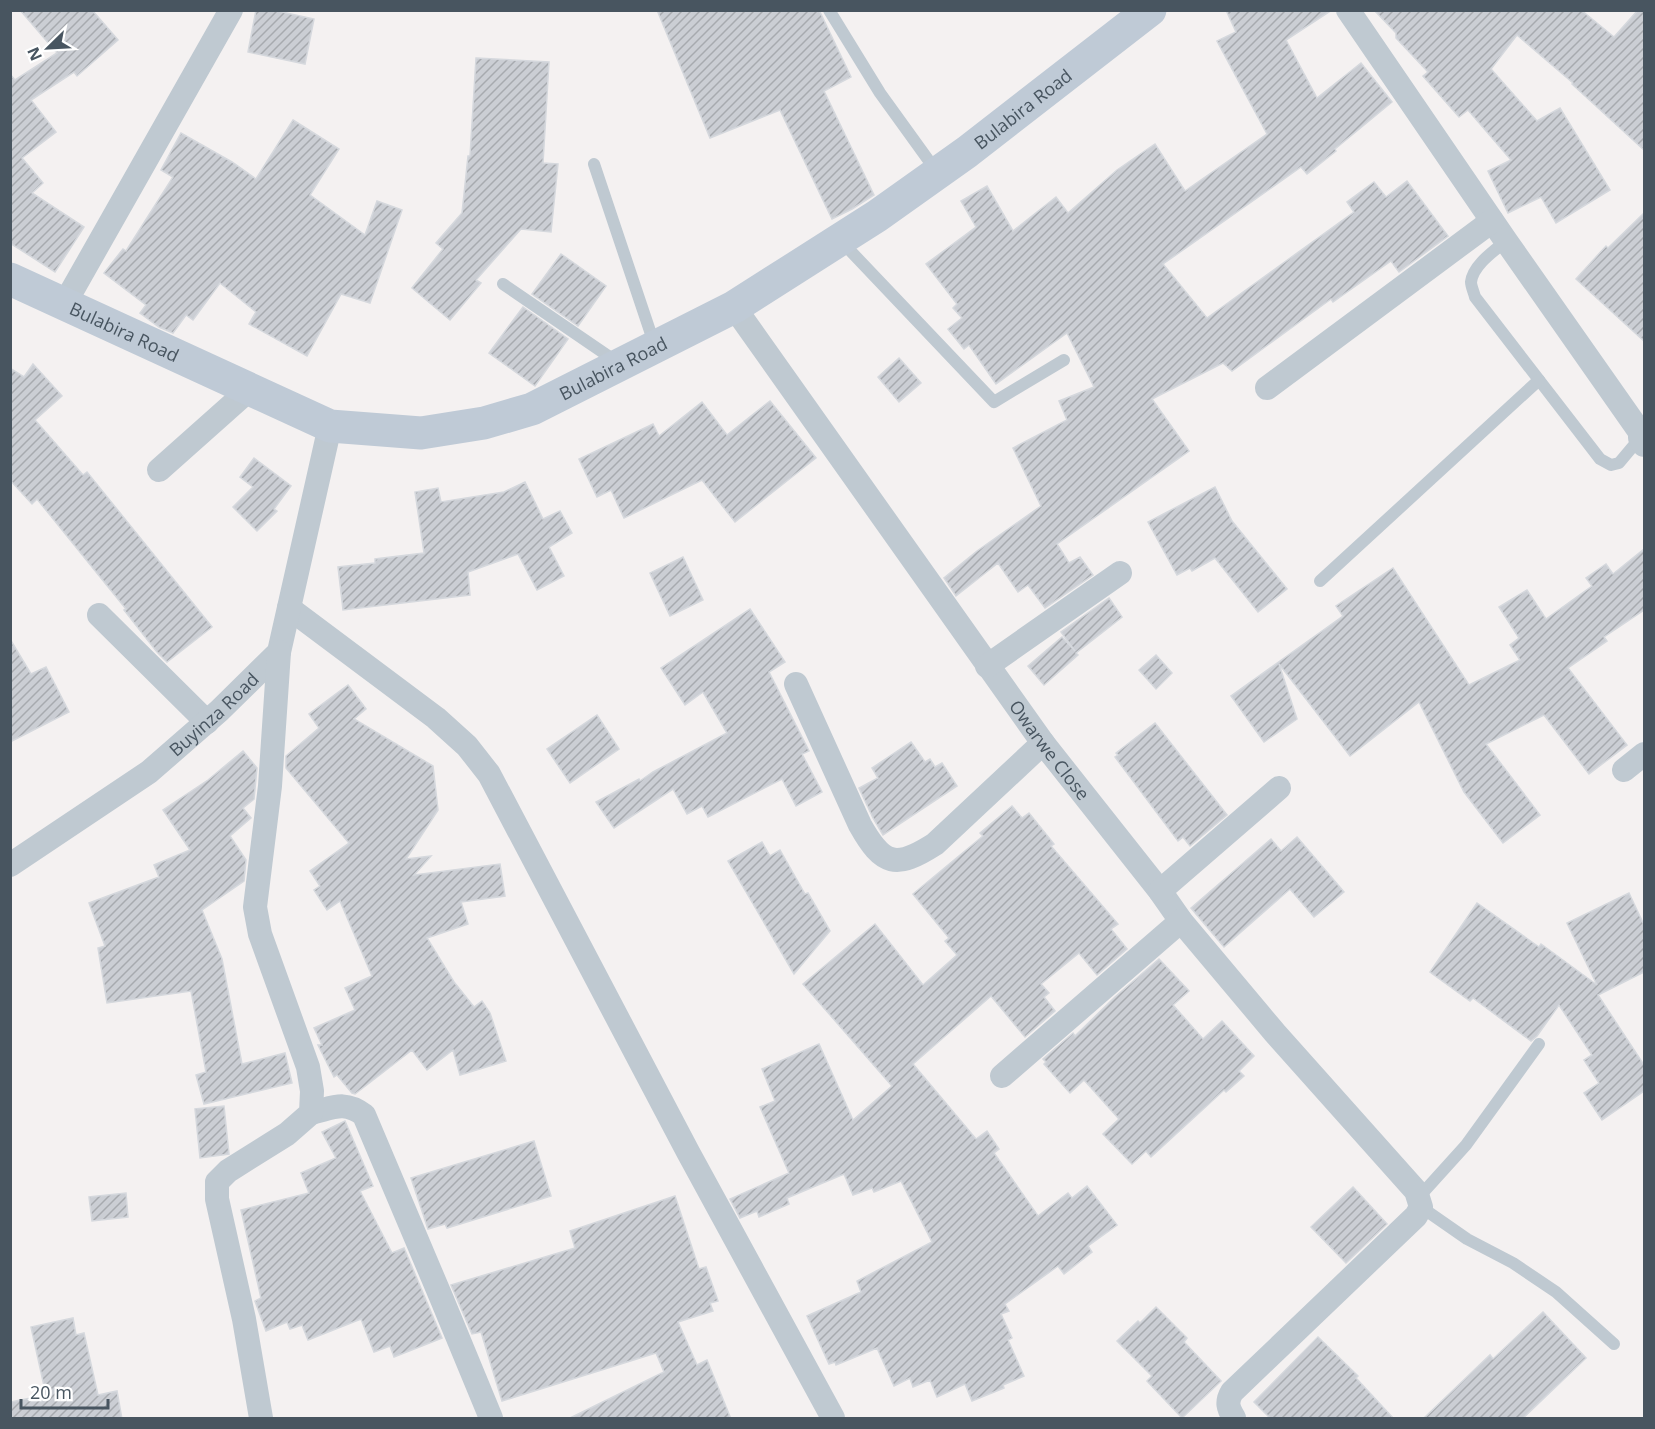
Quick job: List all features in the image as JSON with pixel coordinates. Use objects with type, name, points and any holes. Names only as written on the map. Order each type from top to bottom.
[{"type":"street","points":[[65,303],[231,10]]},
{"type":"street","name":"Bulabira Road","points":[[10,279],[330,426],[421,433],[484,423],[532,409],[734,307],[877,216],[938,173],[1150,10]]},
{"type":"street","points":[[1348,10],[1642,435]]},
{"type":"street","points":[[1267,388],[1492,221]]},
{"type":"street","name":"Owarwe Close","points":[[734,307],[1043,742],[1181,921],[1275,1033],[1397,1168],[1420,1202]]},
{"type":"street","points":[[159,470],[250,389]]},
{"type":"street","points":[[311,1113],[312,1091],[308,1067],[260,934],[255,907],[270,786],[279,652],[330,426]]},
{"type":"street","points":[[987,666],[1120,573]]},
{"type":"street","points":[[289,608],[436,718],[467,746],[489,774],[687,1152],[833,1419]]},
{"type":"street","points":[[99,615],[207,722]]},
{"type":"street","name":"Buyinza Road","points":[[10,866],[149,772],[207,722],[279,652]]},
{"type":"street","points":[[796,684],[870,844],[882,856],[899,861],[915,857],[935,844],[1043,742]]},
{"type":"street","points":[[1623,770],[1644,754]]},
{"type":"street","points":[[1160,891],[1279,788]]},
{"type":"street","points":[[1002,1076],[1181,921]]},
{"type":"street","points":[[261,1419],[244,1319],[217,1199],[217,1182],[228,1171],[287,1134],[311,1113],[344,1105],[354,1108],[363,1115],[437,1286],[490,1419]]},
{"type":"street","points":[[1234,1419],[1227,1400],[1232,1392],[1416,1216],[1420,1202]]},
{"type":"lane","points":[[829,10],[880,93],[938,173]]},
{"type":"lane","points":[[594,164],[655,347]]},
{"type":"lane","points":[[840,240],[994,402],[1064,360]]},
{"type":"lane","points":[[1506,241],[1476,270],[1471,283],[1475,297],[1600,459],[1611,465],[1619,463],[1642,435]]},
{"type":"lane","points":[[503,284],[620,364]]},
{"type":"lane","points":[[1320,581],[1539,380]]},
{"type":"lane","points":[[1539,1044],[1466,1145],[1420,1202],[1467,1239],[1513,1263],[1547,1286],[1614,1344]]},
{"type":"building","points":[[20,10],[92,10],[118,40],[77,76],[74,72],[31,100],[56,132],[22,158],[43,183],[32,193],[84,227],[55,272],[10,243],[10,74],[15,80],[57,53]]},
{"type":"building","points":[[256,10],[273,10],[314,19],[305,64],[248,52]]},
{"type":"building","points":[[657,10],[819,10],[851,77],[824,91],[874,195],[832,219],[780,110],[710,138]]},
{"type":"building","points":[[1226,10],[1332,10],[1286,40],[1317,98],[1361,63],[1392,102],[1307,174],[1301,167],[1163,264],[1207,318],[1354,212],[1347,202],[1374,182],[1386,197],[1407,181],[1448,236],[1399,272],[1391,261],[1333,302],[1331,299],[1232,371],[1223,363],[1152,399],[1189,451],[1057,544],[1069,563],[1080,557],[1093,575],[1045,608],[1028,585],[1018,592],[998,563],[956,596],[944,578],[977,551],[1041,506],[1013,448],[1067,420],[1059,401],[1094,387],[1067,333],[996,384],[969,345],[964,349],[948,329],[962,318],[953,308],[957,304],[926,264],[976,227],[961,201],[987,186],[1013,231],[1056,197],[1068,213],[1117,170],[1155,144],[1185,191],[1267,134],[1217,41],[1236,32]]},
{"type":"building","points":[[1374,10],[1581,10],[1614,37],[1638,10],[1644,10],[1644,150],[1573,83],[1517,35],[1491,69],[1537,121],[1560,108],[1610,190],[1556,223],[1541,197],[1508,213],[1488,171],[1511,160],[1468,110],[1459,117],[1423,76],[1428,72],[1396,38],[1396,33]]},
{"type":"building","points":[[476,58],[549,62],[543,163],[558,164],[551,232],[521,229],[476,280],[481,283],[450,320],[412,288],[443,249],[436,243],[462,213],[468,156],[470,156]]},
{"type":"building","points":[[293,120],[339,149],[310,195],[365,235],[377,201],[402,210],[370,303],[341,294],[307,356],[249,324],[256,312],[220,283],[193,320],[186,315],[173,333],[159,327],[140,313],[146,305],[104,273],[123,249],[126,251],[173,177],[161,170],[181,133],[232,162],[256,179]]},
{"type":"building","points":[[1644,213],[1644,341],[1576,279],[1606,246],[1608,248]]},
{"type":"building","points":[[561,254],[606,286],[578,326],[532,294]]},
{"type":"building","points":[[523,307],[568,339],[535,386],[489,353]]},
{"type":"building","points":[[899,358],[921,383],[899,402],[878,377]]},
{"type":"building","points":[[33,364],[62,396],[35,420],[83,475],[87,472],[212,627],[167,662],[37,499],[32,504],[10,480],[10,368],[24,377]]},
{"type":"building","points":[[770,401],[816,458],[735,522],[702,480],[624,518],[611,490],[597,497],[579,459],[653,424],[659,436],[702,402],[727,435]]},
{"type":"building","points":[[254,458],[291,486],[274,509],[277,511],[257,531],[233,507],[253,487],[240,477]]},
{"type":"building","points":[[525,482],[543,519],[560,511],[572,533],[549,547],[564,576],[537,590],[518,554],[468,572],[470,595],[343,610],[338,567],[375,563],[375,559],[424,553],[415,492],[438,488],[441,502],[504,492]]},
{"type":"building","points":[[1215,487],[1232,521],[1287,589],[1258,612],[1215,558],[1192,571],[1190,568],[1177,575],[1148,522]]},
{"type":"building","points":[[1644,549],[1644,610],[1604,637],[1607,641],[1568,668],[1627,745],[1589,774],[1544,715],[1486,744],[1540,815],[1503,843],[1464,792],[1419,702],[1350,756],[1279,664],[1297,719],[1264,742],[1231,696],[1343,616],[1336,606],[1393,568],[1469,685],[1520,660],[1510,645],[1519,638],[1499,607],[1527,590],[1546,619],[1592,586],[1586,578],[1606,564],[1613,574]]},
{"type":"building","points":[[683,557],[703,600],[670,616],[650,573]]},
{"type":"building","points":[[1109,598],[1122,617],[1076,653],[1078,655],[1044,685],[1028,666],[1062,637],[1075,651],[1061,632]]},
{"type":"building","points":[[750,609],[785,662],[769,672],[809,751],[802,754],[822,792],[796,806],[782,779],[708,817],[702,806],[687,814],[673,789],[614,828],[596,802],[639,779],[640,781],[727,733],[703,692],[685,705],[661,668]]},
{"type":"building","points":[[10,639],[31,674],[46,667],[69,712],[10,742]]},
{"type":"building","points":[[1156,655],[1172,673],[1156,689],[1139,670]]},
{"type":"building","points":[[348,685],[366,709],[354,719],[433,766],[438,810],[406,859],[431,856],[414,875],[500,864],[505,896],[461,902],[468,924],[427,938],[454,982],[474,1007],[482,1001],[490,1013],[506,1061],[460,1075],[453,1050],[427,1070],[412,1050],[355,1094],[337,1075],[334,1077],[318,1045],[322,1045],[314,1028],[355,1010],[345,988],[372,976],[340,901],[327,910],[314,890],[320,886],[310,871],[349,843],[286,768],[286,756],[319,728],[309,714]]},
{"type":"building","points":[[597,715],[619,749],[570,783],[547,749]]},
{"type":"building","points":[[1155,723],[1227,815],[1190,846],[1183,837],[1178,841],[1115,757],[1118,755],[1116,753]]},
{"type":"building","points":[[911,742],[925,762],[930,759],[935,767],[942,763],[957,786],[883,835],[859,788],[878,778],[872,768]]},
{"type":"building","points":[[243,751],[257,768],[254,799],[243,808],[251,818],[230,836],[246,860],[244,881],[202,910],[222,959],[242,1064],[285,1053],[292,1083],[204,1104],[196,1075],[206,1072],[191,991],[107,1003],[98,948],[105,946],[89,903],[159,877],[154,865],[190,850],[163,810],[208,780]]},
{"type":"building","points":[[1012,806],[1022,818],[1029,813],[1054,844],[1051,846],[1118,924],[1111,929],[1127,949],[1097,975],[1079,953],[1041,984],[1049,993],[1044,997],[1055,1011],[1025,1037],[991,996],[913,1064],[976,1139],[987,1131],[999,1149],[994,1153],[1038,1216],[1068,1193],[1072,1198],[1087,1186],[1117,1225],[1088,1246],[1092,1252],[1064,1274],[1058,1266],[1005,1304],[1009,1311],[1001,1314],[1012,1338],[1008,1340],[1024,1376],[1003,1385],[1004,1388],[972,1401],[965,1384],[937,1397],[930,1380],[913,1387],[910,1378],[894,1386],[877,1348],[836,1365],[835,1362],[829,1364],[807,1316],[861,1292],[857,1281],[932,1242],[901,1181],[874,1192],[872,1188],[853,1195],[844,1174],[787,1198],[789,1204],[759,1217],[757,1211],[740,1218],[730,1199],[789,1173],[760,1107],[775,1101],[762,1069],[819,1044],[853,1120],[892,1086],[803,984],[875,924],[923,985],[957,955],[945,941],[949,938],[913,894],[983,836],[980,833]]},
{"type":"building","points":[[1297,837],[1344,892],[1314,917],[1290,889],[1224,947],[1191,908],[1271,839],[1281,851]]},
{"type":"building","points":[[762,842],[770,856],[780,850],[805,894],[808,893],[830,931],[794,974],[728,861]]},
{"type":"building","points":[[1629,893],[1644,925],[1644,972],[1598,995],[1644,1065],[1644,1091],[1602,1120],[1584,1093],[1599,1083],[1584,1060],[1592,1055],[1559,1005],[1531,1041],[1473,998],[1470,1001],[1430,972],[1477,903],[1539,947],[1541,944],[1597,985],[1567,923]]},
{"type":"building","points":[[1159,959],[1189,991],[1173,1005],[1203,1039],[1222,1021],[1254,1056],[1239,1071],[1244,1076],[1226,1092],[1224,1090],[1151,1157],[1146,1151],[1132,1164],[1103,1134],[1119,1119],[1084,1080],[1070,1093],[1044,1064],[1046,1062],[1043,1059],[1073,1033],[1075,1036]]},
{"type":"building","points":[[224,1106],[229,1154],[200,1158],[195,1109]]},
{"type":"building","points":[[345,1121],[373,1186],[360,1191],[392,1253],[404,1248],[442,1338],[394,1357],[390,1346],[374,1352],[361,1319],[308,1340],[302,1325],[290,1329],[287,1322],[266,1331],[255,1301],[261,1298],[241,1210],[309,1193],[301,1173],[336,1158],[322,1132]]},
{"type":"building","points":[[534,1141],[551,1196],[447,1228],[445,1224],[428,1229],[411,1178]]},
{"type":"building","points":[[1353,1187],[1387,1224],[1346,1263],[1311,1227]]},
{"type":"building","points":[[126,1193],[128,1217],[92,1221],[89,1197]]},
{"type":"building","points":[[675,1196],[699,1269],[706,1267],[718,1301],[710,1303],[713,1311],[678,1322],[697,1365],[707,1360],[731,1419],[568,1419],[664,1372],[656,1353],[502,1401],[481,1332],[472,1334],[451,1285],[575,1248],[570,1231]]},
{"type":"building","points":[[1156,1307],[1187,1338],[1184,1342],[1221,1381],[1182,1418],[1147,1381],[1152,1376],[1117,1341]]},
{"type":"building","points":[[1543,1312],[1586,1358],[1522,1419],[1423,1419],[1490,1355],[1493,1359]]},
{"type":"building","points":[[73,1318],[76,1335],[84,1333],[98,1395],[117,1391],[122,1419],[10,1419],[10,1402],[46,1395],[31,1327]]},
{"type":"building","points":[[1318,1337],[1358,1376],[1356,1378],[1394,1419],[1271,1419],[1254,1402]]}]
